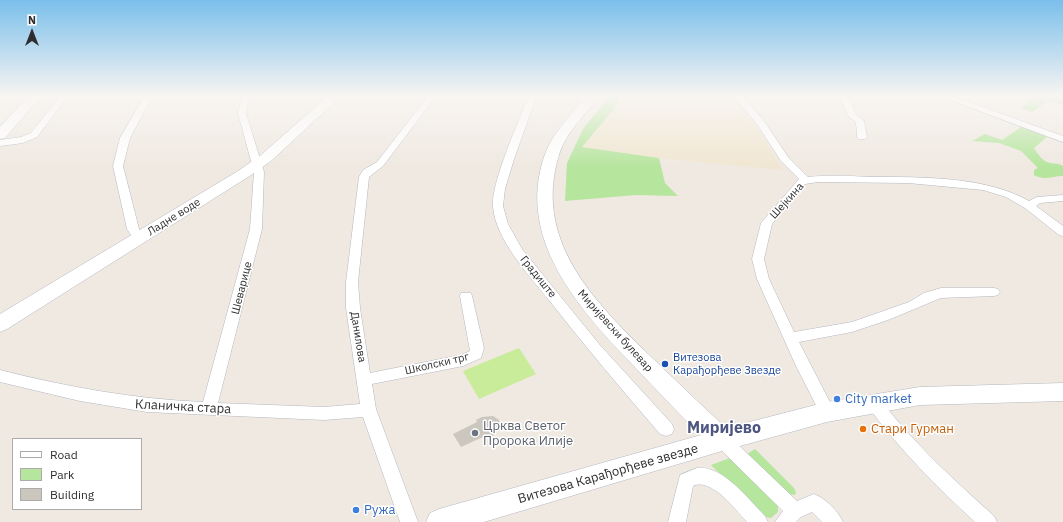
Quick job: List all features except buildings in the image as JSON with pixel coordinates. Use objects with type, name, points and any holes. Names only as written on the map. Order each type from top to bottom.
[{"type":"main road","points":[[0,135],[14,119]]},
{"type":"main road","name":"Ладне воде","points":[[0,324],[258,164],[308,119]]},
{"type":"main road","name":"Миријевски булевар","points":[[575,119],[561,137],[552,154],[546,177],[546,218],[557,252],[566,272],[577,290],[597,314],[690,410],[722,440]]},
{"type":"main road","name":"Витезова Карађорђеве звезде","points":[[439,522],[722,440],[827,412],[920,396],[1063,392]]},
{"type":"street","points":[[0,143],[23,140],[34,135],[46,119]]},
{"type":"street","points":[[136,119],[125,138],[118,166],[133,229],[139,238]]},
{"type":"street","name":"Шеварице","points":[[209,409],[252,247],[258,206],[258,164],[244,119]]},
{"type":"street","name":"Данилова","points":[[409,522],[368,409],[353,308],[352,282],[364,177],[367,172],[378,166],[414,119]]},
{"type":"street","name":"Градиште","points":[[524,119],[509,159],[500,189],[498,206],[502,224],[517,251],[594,348],[666,429]]},
{"type":"street","name":"Шејкина","points":[[758,119],[784,159],[806,180],[798,185],[767,223],[758,259],[763,279],[790,338],[827,412]]},
{"type":"street","points":[[857,119],[860,121],[862,137]]},
{"type":"street","points":[[1009,119],[1063,139]]},
{"type":"street","points":[[806,180],[908,180],[967,184],[1002,192],[1029,206],[1063,232]]},
{"type":"street","points":[[1029,206],[1037,200],[1063,198]]},
{"type":"street","points":[[790,338],[852,327],[883,317],[914,305],[929,296],[940,293],[994,292]]},
{"type":"street","name":"Школски трг","points":[[364,380],[463,360],[476,354],[477,348],[466,296]]},
{"type":"street","name":"Кланичка стара","points":[[0,376],[89,398],[130,404],[209,409],[317,412],[353,412],[368,409]]},
{"type":"street","points":[[874,403],[895,432],[916,456],[988,522]]},
{"type":"street","points":[[722,440],[790,517],[814,502],[834,522]]},
{"type":"street","points":[[678,522],[686,481],[694,476],[704,476],[722,486],[759,522]]},
{"type":"shaded area","points":[[605,119],[751,119],[765,139],[782,170],[659,158],[582,147]]},
{"type":"green space","points":[[591,119],[605,119],[582,147],[659,158],[665,183],[678,196],[636,195],[565,201],[567,163],[583,129]]},
{"type":"green space","points":[[1021,127],[1047,137],[1034,148],[1040,157],[1045,161],[1063,166],[1063,176],[1045,178],[1038,177],[1034,175],[1034,170],[1038,168],[1021,151],[999,143],[972,141],[985,134],[1002,140]]},
{"type":"green space","points":[[519,348],[536,374],[479,399],[463,371]]},
{"type":"green space","points":[[755,449],[794,488],[796,492],[795,495],[788,494],[747,454]]},
{"type":"green space","points":[[730,458],[778,504],[778,512],[771,518],[761,516],[711,465]]},
{"type":"place","name":"Витезова Карађорђеве Звезде","points":[[665,364]]},
{"type":"place","name":"City market","points":[[837,399]]},
{"type":"place","name":"Стари Гурман","points":[[863,429]]},
{"type":"place","name":"Црква Светог Пророка Илије","points":[[475,433]]},
{"type":"place","name":"Ружа","points":[[356,510]]},
{"type":"district","name":"Миријево","points":[[724,428]]}]
